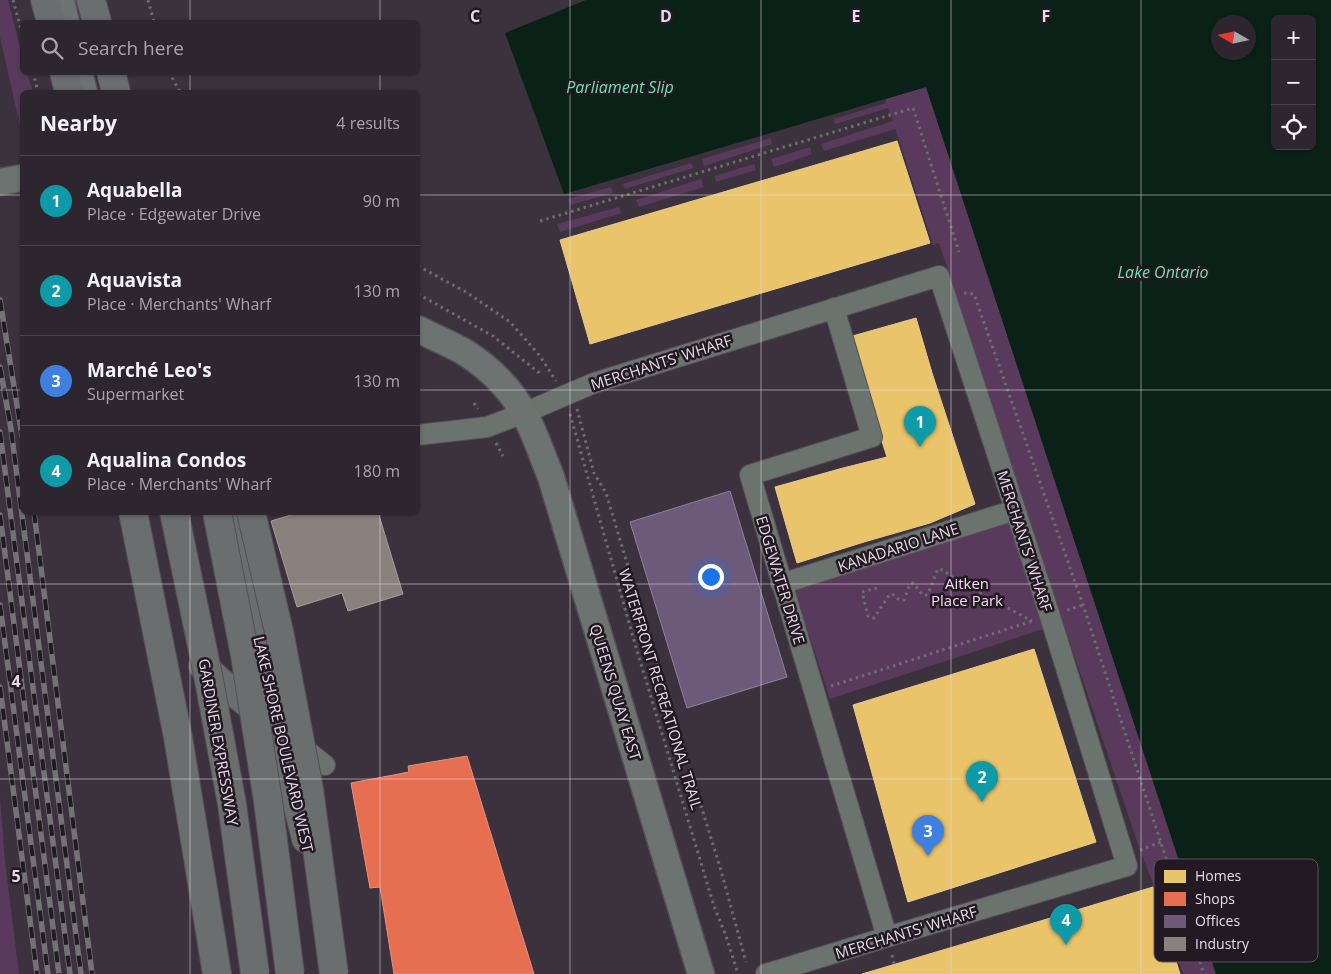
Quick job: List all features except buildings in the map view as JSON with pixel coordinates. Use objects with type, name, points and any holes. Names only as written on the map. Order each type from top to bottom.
[{"type":"highway","points":[[91,0],[97,20]]},
{"type":"highway","points":[[111,0],[116,20]]},
{"type":"highway","points":[[51,75],[52,90]]},
{"type":"highway","points":[[65,75],[68,90]]},
{"type":"highway","points":[[112,75],[116,90]]},
{"type":"highway","points":[[131,75],[134,90]]},
{"type":"highway","points":[[134,515],[178,737],[217,974]]},
{"type":"highway","name":"GARDINER EXPRESSWAY","points":[[175,515],[208,675],[230,794],[255,974]]},
{"type":"highway","points":[[188,515],[218,799],[242,974]]},
{"type":"highway","points":[[218,515],[247,665],[268,801],[290,974]]},
{"type":"highway","name":"LAKE SHORE BOULEVARD WEST","points":[[235,515],[278,726],[340,974]]},
{"type":"highway","points":[[252,515],[280,636],[309,789],[334,974]]},
{"type":"highway","points":[[203,666],[246,703],[278,726]]},
{"type":"main road","points":[[80,75],[84,90]]},
{"type":"main road","points":[[0,182],[20,178]]},
{"type":"main road","name":"QUEENS QUAY EAST","points":[[420,330],[465,353],[498,378],[524,413],[536,439],[550,477],[701,974]]},
{"type":"street","name":"MERCHANTS' WHARF","points":[[420,435],[487,428],[594,382],[939,276],[1050,616],[1127,866],[766,974]]},
{"type":"street","name":"EDGEWATER DRIVE","points":[[834,308],[872,437],[750,475],[887,937]]},
{"type":"street","name":"KANADARIO LANE","points":[[781,584],[1015,510]]},
{"type":"street","points":[[278,726],[325,765]]},
{"type":"path","points":[[13,0],[20,26]]},
{"type":"path","points":[[148,0],[153,20]]},
{"type":"path","points":[[34,75],[38,90]]},
{"type":"path","points":[[171,75],[179,90]]},
{"type":"path","points":[[540,222],[913,108],[958,252]]},
{"type":"path","points":[[420,267],[466,292],[510,322],[540,356],[555,379]]},
{"type":"path","points":[[944,291],[974,294],[1083,605],[1167,859]]},
{"type":"path","points":[[420,295],[493,336],[538,372],[543,371]]},
{"type":"path","points":[[576,406],[594,473],[606,493],[720,867],[746,962]]},
{"type":"path","name":"WATERFRONT RECREATIONAL TRAIL","points":[[568,409],[635,644],[714,906],[738,974]]},
{"type":"path","points":[[876,588],[862,592],[870,618],[874,618],[890,594],[894,594],[900,600],[904,600],[910,584],[915,584],[923,594],[928,594],[937,571],[942,570],[956,580],[1032,622]]},
{"type":"path","points":[[1060,613],[1083,605]]},
{"type":"path","points":[[814,691],[1038,620]]},
{"type":"path","points":[[1140,850],[1161,842]]},
{"type":"path","points":[[1200,962],[1204,974]]},
{"type":"green space","points":[[0,0],[8,0],[20,47],[20,75],[28,75],[32,90],[20,90],[20,126],[0,37]]},
{"type":"green space","points":[[926,87],[1178,859],[1154,859],[1154,886],[1140,850],[1060,613],[939,243],[933,245],[895,128],[824,151],[821,144],[893,121],[888,108],[835,124],[834,119],[886,103],[886,99]]},
{"type":"green space","points":[[771,138],[772,144],[704,166],[702,159]]},
{"type":"green space","points":[[810,147],[812,154],[774,167],[771,159]]},
{"type":"green space","points":[[691,163],[693,168],[625,189],[623,184]]},
{"type":"green space","points":[[754,164],[756,170],[716,182],[715,176]]},
{"type":"green space","points":[[701,179],[704,187],[639,207],[636,200]]},
{"type":"green space","points":[[611,187],[613,193],[570,205],[568,199]]},
{"type":"green space","points":[[619,207],[621,213],[560,232],[557,224]]},
{"type":"green space","name":"Aitken Place Park","points":[[1007,517],[1043,629],[830,699],[794,588]]},
{"type":"green space","points":[[0,797],[5,861],[19,974],[0,974]]},
{"type":"green space","points":[[1179,962],[1212,962],[1216,974],[1183,974]]},
{"type":"water","name":"Lake Ontario","points":[[586,0],[1331,0],[1331,974],[1216,974],[1212,962],[1318,962],[1318,859],[1178,859],[926,87],[564,194],[505,33]]},
{"type":"railway","points":[[0,300],[20,424]]},
{"type":"railway","points":[[0,367],[11,429],[20,499]]},
{"type":"railway","points":[[0,432],[70,974]]},
{"type":"railway","points":[[0,515],[59,974]]},
{"type":"railway","points":[[22,515],[81,974]]},
{"type":"railway","points":[[34,515],[92,974]]},
{"type":"railway","points":[[0,605],[48,974]]},
{"type":"railway","points":[[0,687],[37,974]]},
{"type":"place","name":"Aquabella","points":[[920,447]]},
{"type":"place","name":"Aquavista","points":[[982,802]]},
{"type":"place","name":"Marché Leo's","points":[[928,856]]},
{"type":"place","name":"Aqualina Condos","points":[[1066,945]]},
{"type":"water label","name":"Parliament Slip","points":[[620,87]]}]
